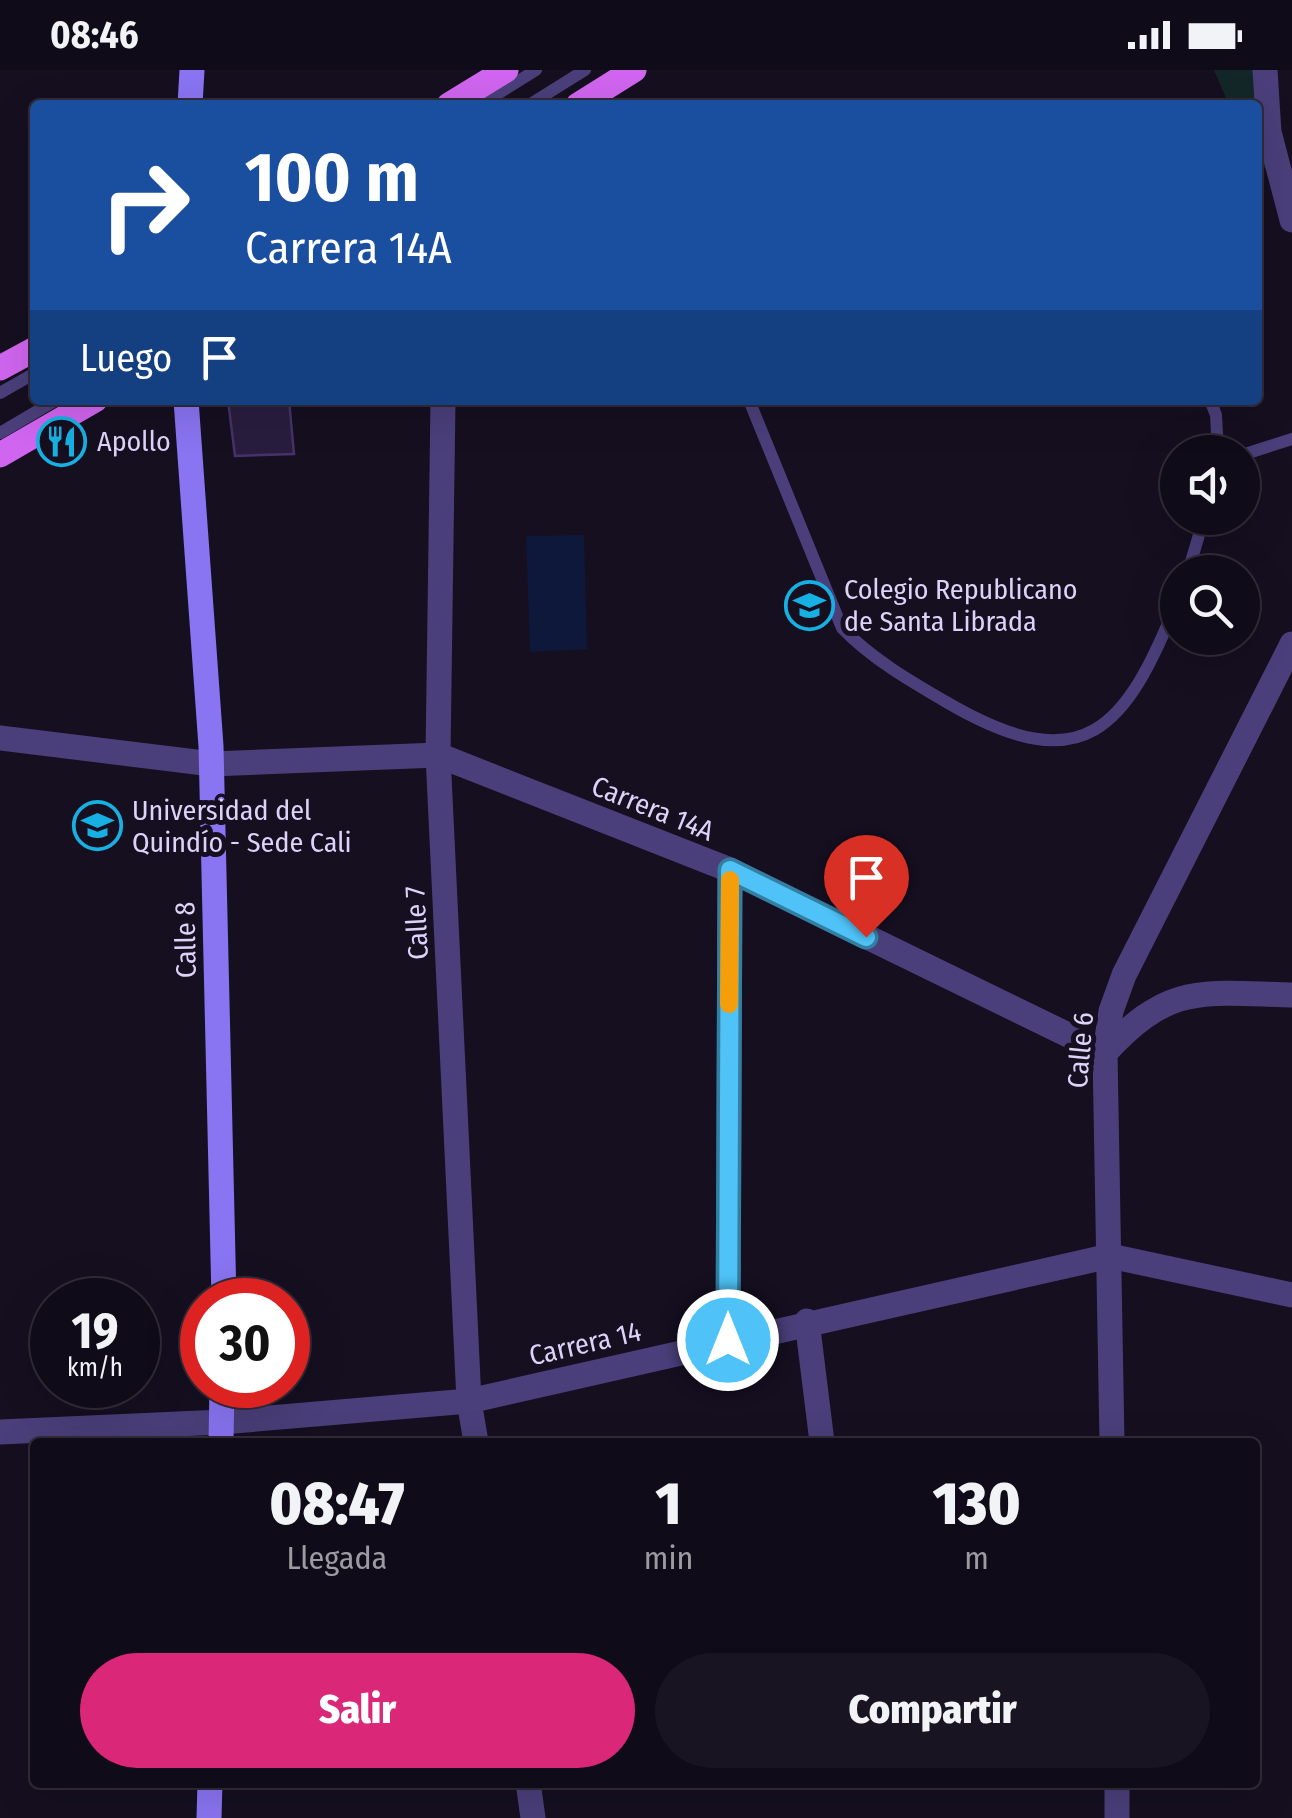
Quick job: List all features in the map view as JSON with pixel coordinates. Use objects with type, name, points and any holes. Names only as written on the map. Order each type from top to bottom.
[{"type":"main road","points":[[458,100],[506,70]]},
{"type":"main road","points":[[586,100],[634,70]]},
{"type":"main road","points":[[0,368],[30,352]]},
{"type":"main road","points":[[0,454],[86,405]]},
{"type":"street","points":[[190,100],[192,70]]},
{"type":"street","points":[[1265,70],[1269,132],[1292,220]]},
{"type":"street","name":"Calle 8","points":[[186,405],[212,764],[224,1278]]},
{"type":"street","name":"Calle 7","points":[[443,405],[438,755],[469,1401],[475,1438]]},
{"type":"street","name":"Calle 6","points":[[1112,1438],[1105,1052],[1111,1011],[1124,975],[1292,644]]},
{"type":"street","name":"Carrera 14A","points":[[0,738],[212,764],[438,755],[730,870],[1105,1052]]},
{"type":"street","points":[[728,1340],[730,870]]},
{"type":"street","points":[[1105,1052],[1134,1021],[1173,998],[1222,993],[1292,996]]},
{"type":"street","name":"Carrera 14","points":[[0,1432],[221,1432],[469,1401],[1110,1256],[1292,1294]]},
{"type":"street","points":[[808,1322],[822,1438]]},
{"type":"street","points":[[209,1818],[210,1788]]},
{"type":"street","points":[[529,1788],[533,1818]]},
{"type":"street","points":[[1117,1788],[1118,1818]]},
{"type":"lane","points":[[488,100],[536,70]]},
{"type":"lane","points":[[537,100],[585,70]]},
{"type":"lane","points":[[0,393],[30,376]]},
{"type":"lane","points":[[0,433],[48,405]]},
{"type":"lane","points":[[751,405],[842,628],[861,648],[906,679],[976,719],[1032,742],[1063,742],[1084,736],[1112,718],[1160,643]]},
{"type":"lane","points":[[1212,405],[1217,435]]},
{"type":"lane","points":[[1260,449],[1292,439]]},
{"type":"green space","points":[[1214,70],[1265,70],[1279,178],[1262,166],[1262,100],[1227,100]]},
{"type":"water","points":[[584,535],[587,649],[530,652],[526,536]]},
{"type":"building","points":[[229,405],[289,405],[294,454],[235,456]]},
{"type":"slow traffic","points":[[729,1004],[730,880]]},
{"type":"place","name":"Apollo","points":[[62,441]]},
{"type":"place","name":"Colegio Republicano de Santa Librada","points":[[809,605]]},
{"type":"place","name":"Universidad del Quindío - Sede Cali","points":[[97,826]]},
{"type":"route","points":[[728,1340],[730,870],[866,937]]}]
